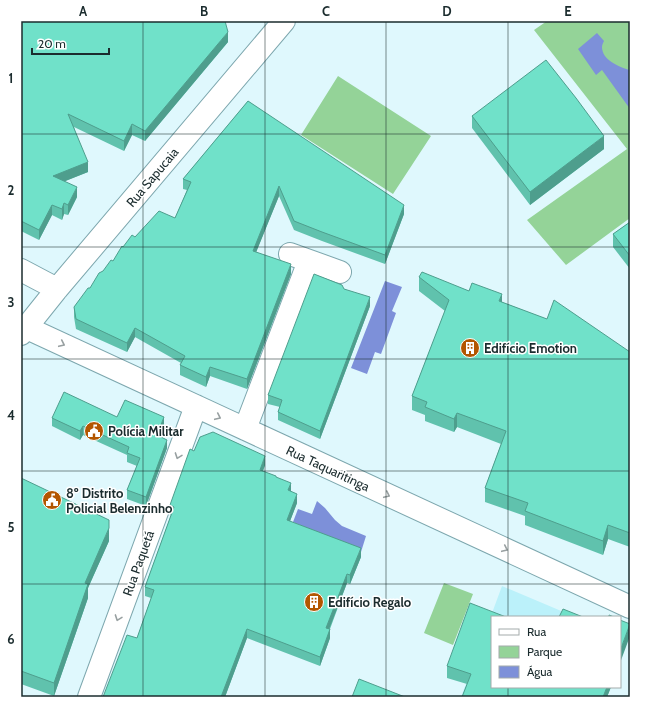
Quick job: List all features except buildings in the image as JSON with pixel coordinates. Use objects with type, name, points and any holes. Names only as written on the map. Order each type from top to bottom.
[{"type":"street","name":"Rua Sapucaia","points":[[24,331],[57,289],[281,22]]},
{"type":"street","points":[[245,429],[299,257],[340,272]]},
{"type":"street","points":[[21,270],[57,289]]},
{"type":"street","name":"Rua Taquaritinga","points":[[24,331],[196,406],[630,607]]},
{"type":"street","name":"Rua Paquetá","points":[[89,697],[196,406]]},
{"type":"shaded area","points":[[502,586],[566,613],[564,616],[491,616],[491,688],[535,697],[461,697]]},
{"type":"green space","points":[[547,21],[630,21],[630,218],[566,265],[527,220],[627,149],[534,30]]},
{"type":"green space","points":[[338,76],[431,136],[393,194],[301,135]]},
{"type":"green space","points":[[444,583],[473,594],[453,645],[424,633]]},
{"type":"water","points":[[597,33],[604,41],[602,46],[605,56],[616,65],[630,70],[630,109],[602,70],[596,75],[578,49]]},
{"type":"water","points":[[385,281],[402,287],[392,311],[396,313],[381,354],[375,352],[367,374],[351,368]]},
{"type":"water","points":[[317,501],[342,526],[366,536],[361,552],[293,522],[298,509],[312,514]]},
{"type":"place","name":"Edifício Emotion","points":[[470,348]]},
{"type":"place","name":"Polícia Militar","points":[[94,431]]},
{"type":"place","name":"8º Distrito Policial Belenzinho","points":[[52,500]]},
{"type":"place","name":"Edifício Regalo","points":[[314,602]]}]
